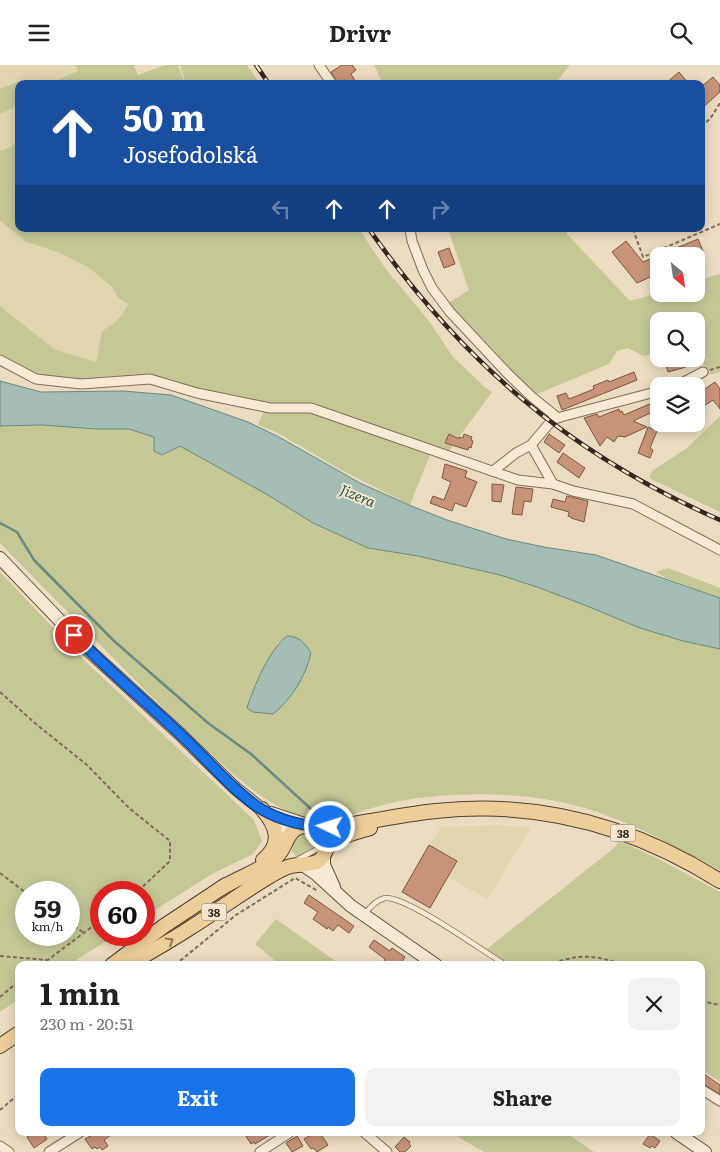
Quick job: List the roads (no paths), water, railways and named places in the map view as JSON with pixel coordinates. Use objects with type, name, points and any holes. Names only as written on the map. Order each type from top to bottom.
[{"type":"main road","points":[[0,558],[86,648],[236,788],[282,828],[288,840],[288,852],[300,864],[316,874],[337,894],[364,915],[430,961]]},
{"type":"main road","name":"38","points":[[117,961],[220,889],[274,859],[283,850],[296,829],[311,827],[337,827],[451,809],[487,808],[536,811],[602,826],[642,840],[685,860],[720,881]]},
{"type":"main road","points":[[262,809],[311,827],[322,835],[325,850],[324,865],[337,894]]},
{"type":"main road","points":[[220,889],[271,852],[276,839],[275,830],[271,820],[262,809]]},
{"type":"main road","name":"38","points":[[135,961],[282,870],[300,864],[315,863],[330,844],[341,838],[404,816]]},
{"type":"main road","points":[[0,1046],[15,1036]]},
{"type":"main road","points":[[681,1136],[705,1152]]},
{"type":"street","points":[[319,65],[329,80]]},
{"type":"street","points":[[410,232],[423,270],[432,288],[446,306],[507,373],[558,418]]},
{"type":"street","points":[[0,360],[36,379],[81,384],[150,379],[197,393],[270,408],[311,408],[518,480],[553,485],[633,504],[720,550]]},
{"type":"street","points":[[695,377],[703,373]]},
{"type":"street","points":[[493,471],[516,453],[531,445],[550,422],[558,418],[650,393]]},
{"type":"street","points":[[531,445],[553,485]]},
{"type":"street","points":[[705,1092],[720,1101]]},
{"type":"street","points":[[49,1152],[74,1136]]},
{"type":"street","points":[[260,1152],[285,1136]]},
{"type":"street","points":[[369,1136],[387,1152]]},
{"type":"street","points":[[0,1145],[9,1152]]},
{"type":"lane","points":[[364,915],[372,905],[382,899],[399,900],[461,935],[500,961]]},
{"type":"water","name":"Jizera","points":[[0,381],[41,392],[123,391],[171,395],[248,422],[279,437],[360,483],[447,520],[506,539],[596,555],[720,598],[720,649],[683,641],[640,628],[582,604],[500,575],[418,556],[368,548],[313,523],[268,495],[180,446],[162,455],[154,451],[154,437],[129,429],[96,429],[42,425],[0,426]]},
{"type":"water","points":[[287,636],[295,637],[301,641],[311,653],[302,679],[292,695],[273,714],[253,712],[247,708],[258,679],[274,650]]},
{"type":"waterway","points":[[0,523],[17,532],[34,560],[114,641],[208,723],[251,754],[311,809]]},
{"type":"railway","points":[[256,65],[266,80]]},
{"type":"railway","points":[[371,232],[442,322],[482,363],[524,400],[568,434],[615,466],[666,494],[720,520]]}]
